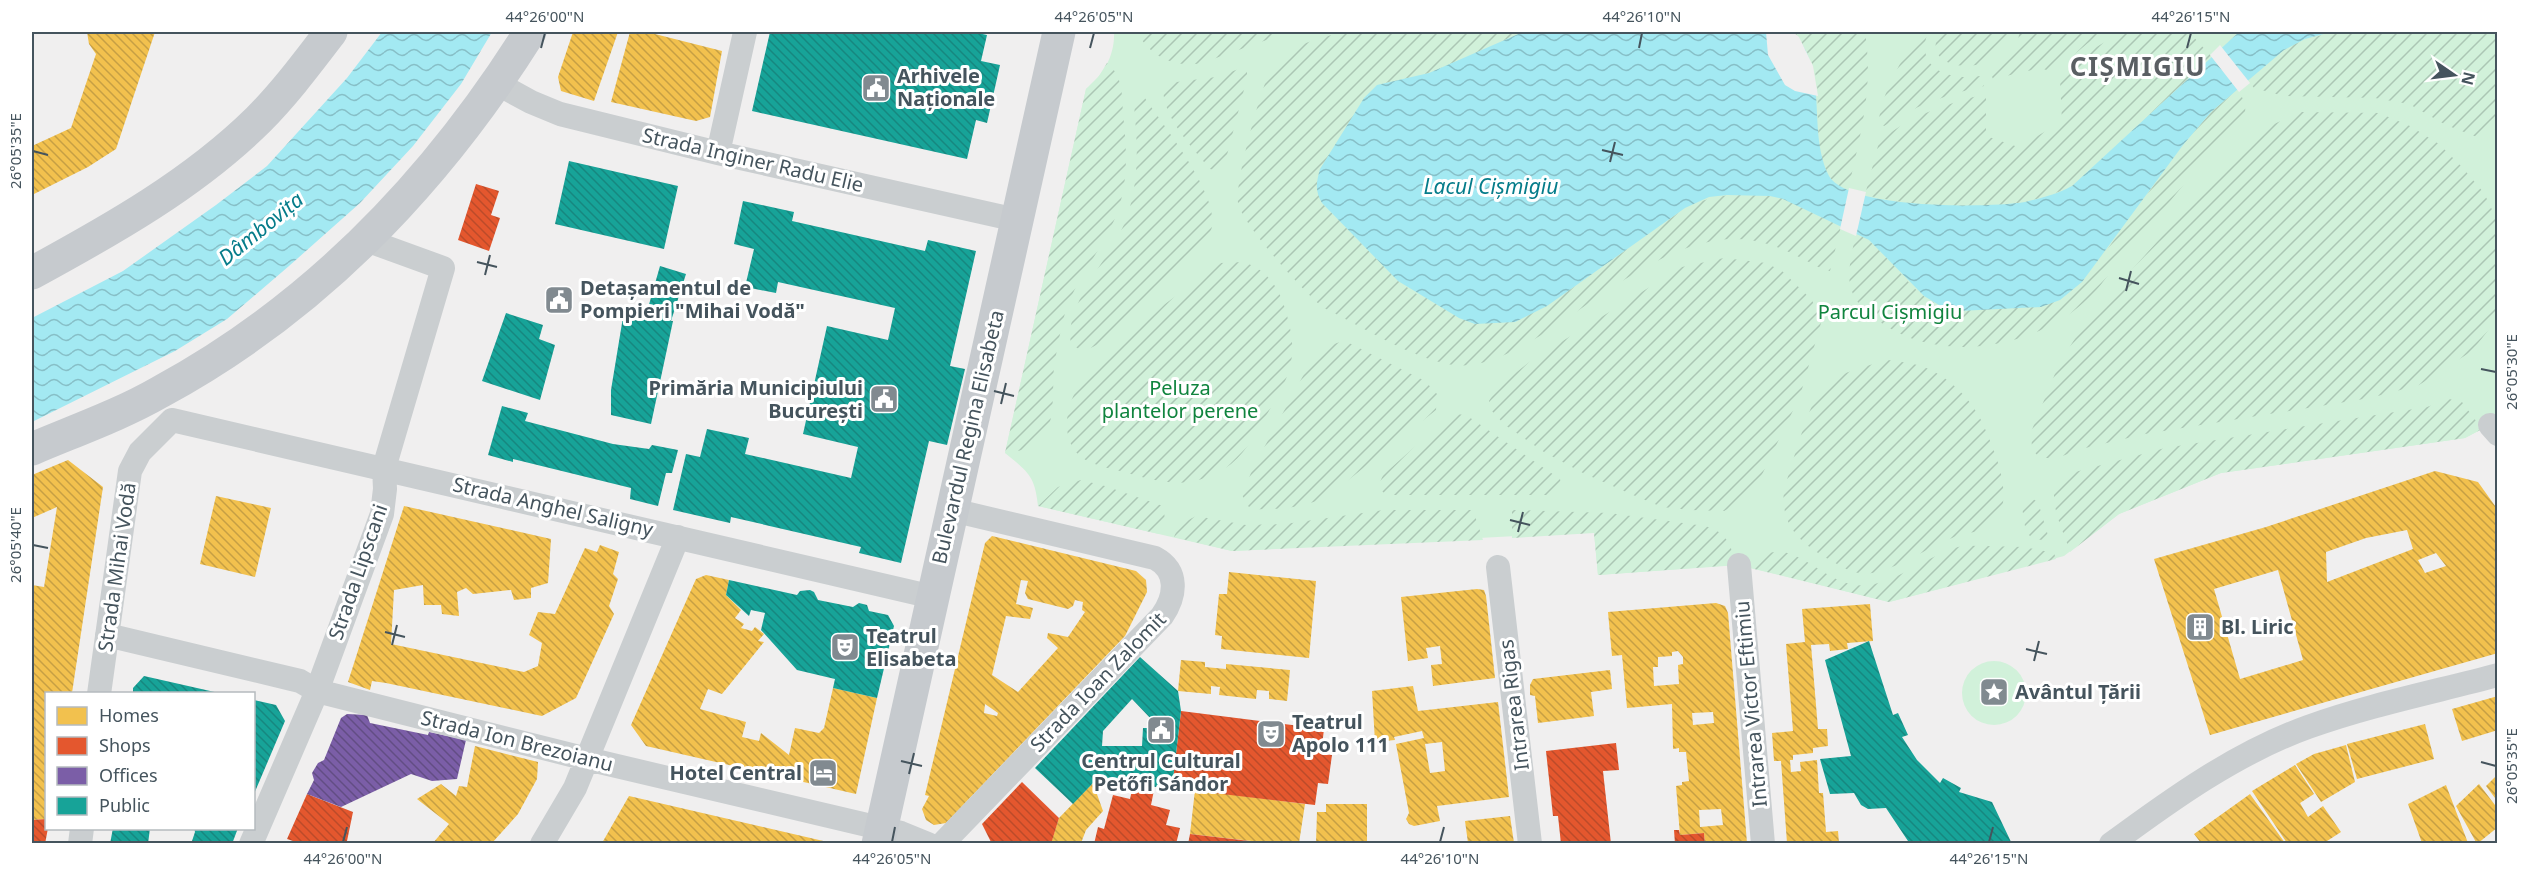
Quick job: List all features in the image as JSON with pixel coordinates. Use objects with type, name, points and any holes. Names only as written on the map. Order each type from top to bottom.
[{"type":"main road","points":[[32,273],[108,231],[209,162],[257,121],[331,32]]},
{"type":"main road","points":[[32,449],[165,407],[234,348],[272,321],[336,268],[366,240],[429,171],[496,83],[530,32]]},
{"type":"main road","name":"Bulevardul Regina Elisabeta","points":[[880,836],[1059,32]]},
{"type":"street","points":[[718,153],[745,32]]},
{"type":"street","name":"Strada Inginer Radu Elie","points":[[496,83],[531,102],[560,114],[718,153],[1017,220]]},
{"type":"street","name":"Strada Lipscani","points":[[251,843],[317,691],[382,514],[385,489],[384,468],[443,268],[366,240]]},
{"type":"street","name":"Strada Anghel Saligny","points":[[165,407],[384,468],[933,597]]},
{"type":"street","name":"Strada Mihai Vodă","points":[[99,692],[130,471],[165,407]]},
{"type":"street","name":"Strada Ioan Zalomit","points":[[942,843],[1162,616],[1170,605],[1174,592],[1169,571],[1164,563],[1155,558],[952,510]]},
{"type":"street","points":[[542,843],[575,789],[678,537]]},
{"type":"street","name":"Intrarea Victor Eftimiu","points":[[1739,565],[1763,843]]},
{"type":"street","name":"Intrarea Rigas","points":[[1498,567],[1530,843]]},
{"type":"street","name":"Strada Ion Brezoianu","points":[[107,635],[300,681],[317,691],[880,836],[928,843]]},
{"type":"street","points":[[2111,843],[2206,777],[2265,745],[2306,727],[2350,713],[2498,675]]},
{"type":"green space","name":"Parcul Cișmigiu","points":[[1114,32],[2497,32],[2498,416],[2482,429],[2465,438],[2221,473],[2119,514],[2064,556],[1889,602],[1739,565],[1598,575],[1594,532],[1232,551],[1038,506],[1035,488],[1029,475],[1005,453],[1086,89],[1107,64],[1113,48]]},
{"type":"green space","points":[[1137,32],[1289,32],[1202,63],[1182,64],[1156,54],[1142,41]]},
{"type":"green space","points":[[1345,32],[1520,33],[1431,72],[1387,83],[1372,91],[1364,98],[1322,203],[1398,281],[1418,295],[1547,306],[1685,208],[1718,197],[1742,194],[1766,194],[1785,198],[1841,226],[1830,271],[1762,242],[1736,239],[1707,242],[1678,251],[1650,265],[1541,335],[1515,350],[1485,362],[1453,365],[1420,356],[1387,341],[1315,301],[1262,242],[1242,213],[1238,203],[1240,176],[1249,137],[1260,97],[1272,68],[1291,50],[1314,40]]},
{"type":"green space","points":[[1793,32],[1865,32],[1867,93],[1848,191],[1835,183],[1827,172],[1821,157],[1816,77],[1808,53]]},
{"type":"green space","points":[[1919,32],[1928,32],[1925,45],[1926,55],[1937,70],[1957,76],[1980,76],[1984,86],[1952,94],[1918,107],[1884,126],[1879,123],[1883,101],[1894,76]]},
{"type":"green space","points":[[1941,32],[2008,32],[2004,48],[1993,59],[1979,65],[1963,66],[1949,63],[1939,56],[1936,46]]},
{"type":"green space","points":[[2019,32],[2106,32],[2088,43],[2053,72],[2040,68],[1993,79],[1990,72],[2011,56],[2017,45]]},
{"type":"green space","points":[[2122,32],[2189,32],[2212,57],[2072,186],[2048,196],[1997,206],[1916,204],[1865,195],[1879,142],[1903,125],[1943,106],[1986,94],[1986,136],[2018,147],[2062,122],[2060,79],[2093,49]]},
{"type":"green space","points":[[2331,32],[2497,32],[2497,128],[2477,137],[2446,125],[2409,104],[2375,98],[2284,96],[2254,88],[2248,80],[2294,44]]},
{"type":"green space","points":[[1107,63],[1116,74],[1122,92],[1126,172],[1121,200],[1110,229],[1080,281],[1065,313],[1054,367],[1052,414],[1047,431],[1035,445],[1005,453],[1086,89],[1099,76]]},
{"type":"green space","points":[[1239,69],[1247,71],[1247,78],[1224,165],[1218,171],[1210,169],[1180,132],[1168,110],[1163,88],[1169,83],[1216,77]]},
{"type":"green space","points":[[2237,90],[2245,107],[2243,119],[2239,125],[2185,183],[2096,291],[2062,319],[2013,340],[1960,347],[1934,344],[1909,337],[1886,326],[1871,316],[1854,296],[1849,275],[1856,233],[1885,255],[1925,297],[1942,306],[1960,311],[2093,269],[2183,145],[2211,112]]},
{"type":"green space","points":[[1140,97],[1145,98],[1177,143],[1200,182],[1212,217],[1211,230],[1193,257],[1120,328],[1102,342],[1082,351],[1071,344],[1071,328],[1082,295],[1113,245],[1128,214],[1134,190],[1136,166],[1135,109]]},
{"type":"green space","points":[[2301,112],[2379,113],[2410,126],[2439,144],[2462,167],[2484,193],[2497,220],[2497,310],[2490,328],[2472,351],[2419,385],[2370,398],[2145,434],[2081,449],[2057,458],[2042,458],[2036,454],[2032,448],[2031,432],[2059,364],[2086,321],[2233,157],[2263,129]]},
{"type":"green space","points":[[1724,258],[1766,263],[1782,271],[1812,300],[1821,323],[1800,396],[1756,487],[1734,506],[1724,511],[1662,507],[1583,473],[1544,452],[1505,425],[1490,409],[1489,401],[1497,387],[1532,360],[1682,267]]},
{"type":"green space","name":"Peluza plantelor perene","points":[[1243,262],[1263,272],[1281,297],[1288,317],[1292,351],[1286,380],[1243,452],[1231,464],[1216,473],[1200,480],[1182,483],[1142,477],[1084,459],[1071,444],[1067,424],[1070,404],[1079,386],[1165,304],[1221,263]]},
{"type":"green space","points":[[1345,341],[1425,381],[1437,394],[1436,410],[1327,497],[1290,508],[1250,509],[1242,495],[1253,468],[1310,363],[1325,348]]},
{"type":"green space","points":[[1888,360],[1915,364],[1934,372],[1962,393],[1976,411],[1994,451],[2001,475],[2002,509],[1993,524],[1982,530],[1942,542],[1893,567],[1872,573],[1861,573],[1840,566],[1801,540],[1794,532],[1785,513],[1784,489],[1818,393],[1831,381],[1847,373]]},
{"type":"green space","points":[[2449,399],[2462,402],[2482,429],[2465,438],[2221,473],[2119,514],[2070,552],[2059,523],[2054,491],[2057,482],[2064,475],[2165,448],[2427,407]]},
{"type":"green space","points":[[1455,414],[1466,415],[1560,479],[1562,489],[1554,495],[1386,495],[1378,487],[1383,475]]},
{"type":"green space","points":[[1081,480],[1163,506],[1165,519],[1159,534],[1038,506],[1058,487]]},
{"type":"green space","points":[[2031,498],[2038,502],[2050,542],[2033,538],[2026,533],[2022,507]]},
{"type":"green space","points":[[1384,510],[1473,510],[1483,540],[1232,551],[1174,537],[1179,525],[1196,516],[1246,525],[1285,524]]},
{"type":"green space","points":[[1512,510],[1609,513],[1705,526],[1718,532],[1727,540],[1732,551],[1734,565],[1598,575],[1594,533],[1512,538]]},
{"type":"green space","points":[[1958,547],[2024,547],[2054,553],[2056,559],[1889,602],[1750,568],[1763,556],[1775,552],[1788,553],[1841,581],[1855,585],[1868,585],[1894,577]]},
{"type":"green space","points":[[1994,661],[2012,667],[2020,675],[2026,693],[2020,711],[2012,719],[1994,725],[1976,719],[1968,711],[1962,693],[1968,675],[1976,667]]},
{"type":"water","name":"Dâmbovița","points":[[382,32],[492,32],[461,84],[413,146],[360,203],[227,319],[175,351],[32,422],[32,318],[123,271],[267,166],[347,78]]},
{"type":"water","name":"Lacul Cișmigiu","points":[[1523,32],[1793,32],[1804,48],[1811,65],[1815,83],[1822,156],[1828,174],[1840,186],[1860,194],[1888,200],[1919,204],[1981,205],[2025,202],[2072,186],[2239,32],[2331,32],[2305,39],[2284,50],[2211,112],[2183,145],[2082,282],[2060,300],[2041,307],[1959,311],[1939,305],[1924,296],[1869,240],[1783,199],[1770,196],[1727,195],[1709,197],[1685,208],[1547,306],[1515,322],[1475,324],[1459,318],[1398,281],[1322,203],[1317,191],[1318,179],[1320,169],[1364,98],[1377,85],[1429,73]]},
{"type":"pier","points":[[1766,32],[1793,32],[1799,37],[1813,66],[1818,96],[1795,91],[1785,85],[1768,55]]},
{"type":"pier","points":[[2220,45],[2250,83],[2239,92],[2210,55]]},
{"type":"pier","points":[[1849,188],[1866,192],[1856,236],[1840,229]]},
{"type":"building: Homes","points":[[87,32],[155,32],[116,149],[88,167],[32,195],[32,146],[71,128],[96,54],[89,44]]},
{"type":"building: Homes","points":[[573,32],[618,32],[594,101],[561,91],[558,77]]},
{"type":"building: Homes","points":[[630,32],[647,32],[722,51],[710,117],[696,121],[611,102]]},
{"type":"building: Homes","points":[[68,460],[103,487],[72,692],[45,692],[45,819],[32,820],[32,585],[44,587],[57,507],[32,518],[32,475]]},
{"type":"building: Homes","points":[[2435,471],[2478,482],[2498,510],[2498,653],[2210,735],[2154,559],[2266,527]],"holes":[[[2407,530],[2413,549],[2327,582],[2326,552],[2366,538]],[[2436,553],[2446,566],[2425,573],[2418,560]],[[2278,570],[2303,660],[2240,679],[2214,589]]]},
{"type":"building: Homes","points":[[216,496],[271,508],[255,577],[200,564]]},
{"type":"building: Homes","points":[[404,506],[551,539],[548,583],[531,588],[531,598],[514,600],[511,590],[473,594],[466,588],[457,592],[459,616],[442,614],[441,605],[424,605],[423,585],[394,590],[391,644],[524,672],[538,666],[542,643],[529,635],[538,612],[555,614],[585,548],[597,552],[600,545],[619,552],[613,574],[618,579],[609,606],[614,614],[576,698],[542,716],[386,683],[372,681],[370,690],[348,682]]},
{"type":"building: Homes","points":[[992,536],[1136,571],[1146,580],[1147,592],[1125,636],[946,823],[934,825],[926,820],[922,809],[929,796],[925,795],[985,543]],"holes":[[[1021,580],[1028,581],[1025,593],[1028,599],[1068,609],[1073,606],[1075,600],[1083,602],[1082,610],[1085,612],[1068,637],[1048,633],[1047,638],[1058,648],[1018,692],[992,675],[1006,616],[1030,619],[1033,608],[1016,604]],[[985,704],[998,713],[997,716],[984,713]]]},
{"type":"building: Homes","points":[[1229,572],[1316,581],[1309,658],[1221,649],[1222,636],[1215,635],[1219,594],[1227,594]]},
{"type":"building: Homes","points":[[706,575],[729,580],[726,595],[741,610],[735,618],[744,624],[741,628],[752,631],[755,627],[764,634],[758,641],[764,642],[722,694],[708,689],[700,709],[746,722],[742,737],[759,741],[761,733],[789,755],[795,728],[819,733],[824,728],[833,688],[877,698],[856,794],[646,746],[631,725],[696,579]]},
{"type":"building: Homes","points":[[1484,590],[1486,596],[1495,678],[1433,686],[1431,665],[1442,664],[1440,646],[1426,648],[1428,658],[1408,661],[1401,597]]},
{"type":"building: Homes","points":[[1716,603],[1725,606],[1728,613],[1747,843],[1705,843],[1704,833],[1680,835],[1676,786],[1689,781],[1686,752],[1679,752],[1679,748],[1673,749],[1672,704],[1627,708],[1622,655],[1612,656],[1608,612]],"holes":[[[1678,651],[1683,657],[1683,664],[1678,665],[1679,684],[1654,686],[1653,667],[1658,667],[1658,657],[1672,656],[1672,652]],[[1713,712],[1714,723],[1693,725],[1692,713]],[[1721,809],[1723,825],[1700,827],[1699,810]]]},
{"type":"building: Homes","points":[[1870,604],[1873,641],[1847,643],[1848,649],[1830,651],[1829,644],[1811,645],[1818,729],[1827,729],[1828,746],[1813,748],[1813,753],[1793,755],[1793,760],[1790,760],[1791,772],[1801,771],[1800,762],[1817,760],[1819,793],[1823,793],[1826,832],[1838,831],[1839,843],[1787,843],[1781,761],[1774,761],[1772,733],[1793,731],[1786,644],[1805,642],[1802,609]]},
{"type":"building: Homes","points":[[1181,660],[1205,662],[1205,667],[1226,669],[1226,664],[1290,670],[1287,701],[1269,699],[1269,691],[1257,690],[1256,699],[1219,695],[1220,687],[1211,686],[1211,694],[1178,691]]},
{"type":"building: Homes","points":[[1610,670],[1612,689],[1591,692],[1594,716],[1538,723],[1535,696],[1530,695],[1530,685],[1533,679]]},
{"type":"building: Homes","points":[[1413,686],[1418,711],[1498,702],[1509,797],[1437,806],[1440,821],[1414,826],[1409,824],[1406,819],[1409,813],[1396,744],[1424,738],[1422,731],[1394,737],[1395,740],[1375,742],[1372,691]],"holes":[[[1442,742],[1445,771],[1430,773],[1425,744]]]},
{"type":"building: Homes","points":[[2498,696],[2498,730],[2462,741],[2452,709]]},
{"type":"building: Homes","points":[[2425,724],[2434,759],[2357,779],[2347,744]]},
{"type":"building: Homes","points":[[2346,745],[2355,782],[2321,802],[2296,764],[2314,754]]},
{"type":"building: Homes","points":[[475,746],[538,762],[537,779],[518,814],[492,843],[433,843],[449,824],[417,799],[441,784],[456,796],[459,786],[467,787]]},
{"type":"building: Homes","points":[[2295,765],[2314,794],[2300,803],[2308,817],[2323,806],[2341,832],[2324,843],[2287,843],[2252,791]]},
{"type":"building: Homes","points":[[2498,774],[2498,802],[2486,786]]},
{"type":"building: Homes","points":[[1093,783],[1103,811],[1086,830],[1081,843],[1051,843],[1059,818]]},
{"type":"building: Homes","points":[[2479,784],[2498,809],[2498,827],[2477,844],[2456,806]]},
{"type":"building: Homes","points":[[2446,785],[2468,843],[2422,843],[2408,804]]},
{"type":"building: Homes","points":[[1195,790],[1305,804],[1299,843],[1269,843],[1190,834]]},
{"type":"building: Homes","points":[[2250,794],[2285,843],[2201,843],[2194,834]]},
{"type":"building: Homes","points":[[629,796],[832,843],[602,843]]},
{"type":"building: Homes","points":[[1326,804],[1367,804],[1367,843],[1316,843],[1317,812],[1326,812]]},
{"type":"building: Homes","points":[[1510,816],[1514,843],[1468,843],[1465,821]]},
{"type":"building: Shops","points":[[476,184],[499,191],[491,215],[500,218],[489,251],[458,240]]},
{"type":"building: Shops","points":[[1181,711],[1324,729],[1321,754],[1332,755],[1328,784],[1318,783],[1315,805],[1172,788]]},
{"type":"building: Shops","points":[[1616,743],[1619,770],[1603,771],[1611,844],[1561,844],[1558,816],[1553,816],[1546,751]]},
{"type":"building: Shops","points":[[1022,782],[1059,818],[1051,844],[992,844],[982,824]]},
{"type":"building: Shops","points":[[1133,786],[1154,790],[1151,805],[1170,810],[1166,825],[1180,828],[1176,844],[1094,844],[1098,827],[1104,829],[1113,795],[1130,799]]},
{"type":"building: Shops","points":[[307,794],[353,812],[347,841],[343,844],[302,844],[287,839]]},
{"type":"building: Shops","points":[[45,819],[45,830],[48,830],[45,844],[32,844],[32,820]]},
{"type":"building: Shops","points":[[1674,830],[1679,830],[1680,835],[1704,833],[1705,844],[1675,844]]},
{"type":"building: Shops","points":[[1190,834],[1258,842],[1258,844],[1188,844]]},
{"type":"building: Offices","points":[[347,714],[367,715],[370,723],[466,740],[457,779],[432,781],[411,774],[341,807],[307,794],[314,780],[312,773],[318,763],[324,760],[341,718]]},
{"type":"building: Public","name":"Arhivele Naționale","points":[[770,32],[973,32],[987,35],[981,61],[1000,65],[987,123],[976,120],[967,159],[752,111]]},
{"type":"building: Public","points":[[569,161],[678,186],[664,249],[555,224]]},
{"type":"building: Public","name":"Primăria Municipiului București","points":[[743,201],[794,212],[792,221],[925,251],[928,240],[976,251],[950,366],[965,369],[947,445],[929,441],[901,563],[859,553],[861,547],[731,517],[730,523],[673,510],[686,454],[700,457],[707,429],[749,438],[745,454],[851,478],[858,447],[803,434],[827,326],[888,340],[895,308],[778,282],[776,293],[745,287],[754,249],[734,244]]},
{"type":"building: Public","points":[[660,266],[686,274],[671,321],[673,321],[651,424],[611,415],[611,390],[624,311],[646,315]]},
{"type":"building: Public","points":[[506,313],[543,325],[539,339],[555,345],[540,400],[482,381]]},
{"type":"building: Public","points":[[502,406],[528,413],[525,421],[613,444],[649,449],[652,445],[678,450],[672,473],[666,473],[658,506],[630,499],[631,488],[488,455]]},
{"type":"building: Public","points":[[729,580],[797,595],[800,591],[810,590],[814,592],[818,600],[853,607],[859,603],[867,605],[869,611],[888,615],[894,626],[877,698],[833,688],[835,679],[797,670],[761,630],[765,613],[751,610],[749,616],[726,595]]},
{"type":"building: Public","points":[[1869,641],[1893,715],[1898,713],[1908,735],[1902,737],[1917,760],[1940,783],[1943,778],[1961,788],[1959,792],[1992,802],[2012,844],[1910,844],[1886,808],[1868,809],[1861,805],[1854,793],[1830,794],[1820,759],[1851,756],[1825,660]]},
{"type":"building: Public","name":"Centrul Cultural Petőfi Sándor","points":[[1140,657],[1178,691],[1181,711],[1172,788],[1093,783],[1073,804],[1035,768]],"holes":[[[1132,699],[1153,721],[1153,728],[1143,728],[1142,746],[1102,746],[1103,731]]]},
{"type":"building: Public","points":[[144,676],[215,692],[133,692],[133,688]]},
{"type":"building: Public","points":[[255,700],[276,705],[285,721],[255,792]]},
{"type":"building: Public","points":[[113,830],[150,830],[148,844],[110,844]]},
{"type":"building: Public","points":[[194,830],[237,830],[232,844],[191,844]]},
{"type":"place","name":"Arhivele Naționale","points":[[876,88]]},
{"type":"place","name":"Detașamentul de Pompieri \"Mihai Vodă\"","points":[[559,300]]},
{"type":"place","name":"Primăria Municipiului București","points":[[884,399]]},
{"type":"place","name":"Bl. Liric","points":[[2200,627]]},
{"type":"place","name":"Teatrul Elisabeta","points":[[845,647]]},
{"type":"place","name":"Avântul Țării","points":[[1994,692]]},
{"type":"place","name":"Centrul Cultural Petőfi Sándor","points":[[1161,730]]},
{"type":"place","name":"Teatrul Apolo 111","points":[[1271,734]]},
{"type":"place","name":"Hotel Central","points":[[823,773]]},
{"type":"district","name":"CIȘMIGIU","points":[[2138,67]]}]
